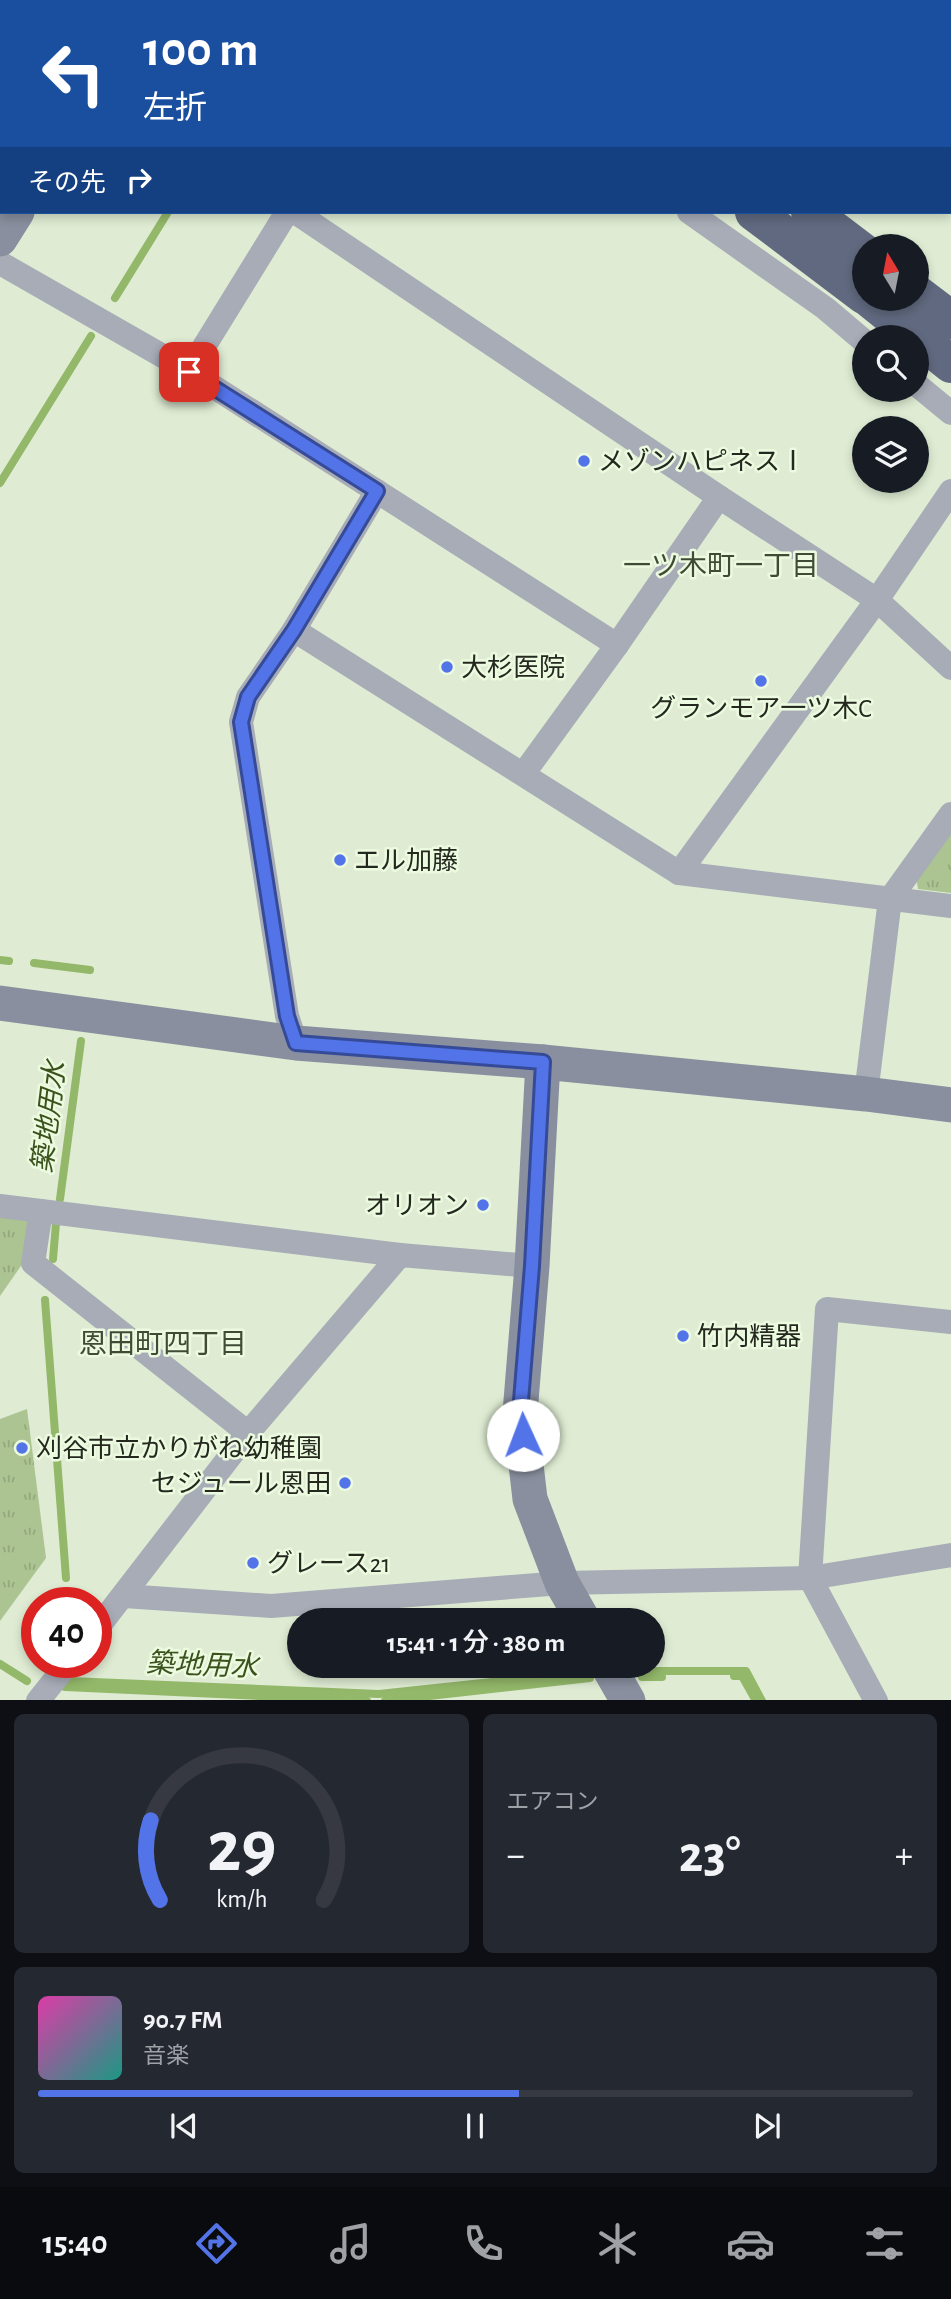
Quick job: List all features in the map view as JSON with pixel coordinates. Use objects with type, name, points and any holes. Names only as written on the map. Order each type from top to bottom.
[{"type":"highway","points":[[757,214],[852,286]]},
{"type":"highway","points":[[813,214],[852,244]]},
{"type":"highway","points":[[929,303],[951,320]]},
{"type":"highway","points":[[886,312],[951,364]]},
{"type":"street","points":[[0,239],[16,214]]},
{"type":"street","points":[[189,372],[286,214]]},
{"type":"street","points":[[298,214],[877,600],[951,668]]},
{"type":"street","points":[[692,214],[825,308],[852,331]]},
{"type":"street","points":[[838,214],[865,234]]},
{"type":"street","points":[[0,263],[189,372],[617,645]]},
{"type":"street","points":[[929,281],[951,298]]},
{"type":"street","points":[[929,395],[951,413]]},
{"type":"street","points":[[296,1043],[287,1016],[241,722],[248,697],[294,630],[377,491]]},
{"type":"street","points":[[679,873],[877,600],[951,491]]},
{"type":"street","points":[[524,774],[719,497]]},
{"type":"street","points":[[294,630],[679,873],[951,906]]},
{"type":"street","points":[[866,1094],[890,899],[951,814]]},
{"type":"street","points":[[0,1003],[296,1043],[543,1062],[951,1105]]},
{"type":"street","points":[[543,1062],[532,1266],[520,1413],[530,1499],[562,1583],[576,1608]]},
{"type":"street","points":[[0,1206],[400,1255],[532,1266]]},
{"type":"street","points":[[41,1211],[33,1263],[248,1433]]},
{"type":"street","points":[[112,1611],[248,1433],[400,1255]]},
{"type":"street","points":[[876,1700],[810,1578],[827,1309],[951,1322]]},
{"type":"street","points":[[124,1596],[271,1606],[562,1583],[810,1578],[951,1555]]},
{"type":"street","points":[[38,1700],[56,1678]]},
{"type":"street","points":[[615,1678],[628,1700]]},
{"type":"green space","points":[[951,829],[951,893],[918,889],[916,877]]},
{"type":"green space","points":[[0,1217],[28,1220],[23,1263],[0,1296]]},
{"type":"green space","points":[[27,1409],[46,1558],[25,1587],[21,1587],[21,1592],[0,1621],[0,1419]]},
{"type":"waterway","name":"築地用水","points":[[115,298],[167,214]]},
{"type":"waterway","name":"築地用水","points":[[0,483],[91,336]]},
{"type":"waterway","name":"築地用水","points":[[0,960],[9,961]]},
{"type":"waterway","name":"築地用水","points":[[34,963],[90,970]]},
{"type":"waterway","name":"築地用水","points":[[60,1199],[81,1041]]},
{"type":"waterway","name":"築地用水","points":[[53,1259],[56,1223]]},
{"type":"waterway","name":"築地用水","points":[[45,1300],[66,1578]]},
{"type":"waterway","name":"築地用水","points":[[0,1664],[27,1681]]},
{"type":"waterway","name":"築地用水","points":[[665,1671],[746,1671],[761,1700]]},
{"type":"waterway","points":[[734,1676],[742,1676],[755,1700]]},
{"type":"waterway","name":"築地用水","points":[[70,1681],[379,1694],[528,1678]]},
{"type":"waterway","points":[[394,1700],[590,1678]]},
{"type":"waterway","points":[[65,1687],[345,1700]]},
{"type":"place","name":"メゾンハピネスⅠ","points":[[584,461]]},
{"type":"place","name":"大杉医院","points":[[447,667]]},
{"type":"place","name":"グランモア一ツ木C","points":[[761,681]]},
{"type":"place","name":"エル加藤","points":[[340,860]]},
{"type":"place","name":"オリオン","points":[[483,1205]]},
{"type":"place","name":"竹内精器","points":[[683,1336]]},
{"type":"place","name":"刈谷市立かりがね幼稚園","points":[[22,1448]]},
{"type":"place","name":"セジュール恩田","points":[[345,1483]]},
{"type":"place","name":"グレース21","points":[[253,1563]]},
{"type":"district","name":"一ツ木町一丁目","points":[[721,565]]},
{"type":"district","name":"恩田町四丁目","points":[[163,1343]]},
{"type":"route","points":[[189,372],[377,491],[294,630],[248,697],[241,722],[287,1016],[296,1043],[543,1062],[532,1266],[520,1413],[523,1435]]}]
